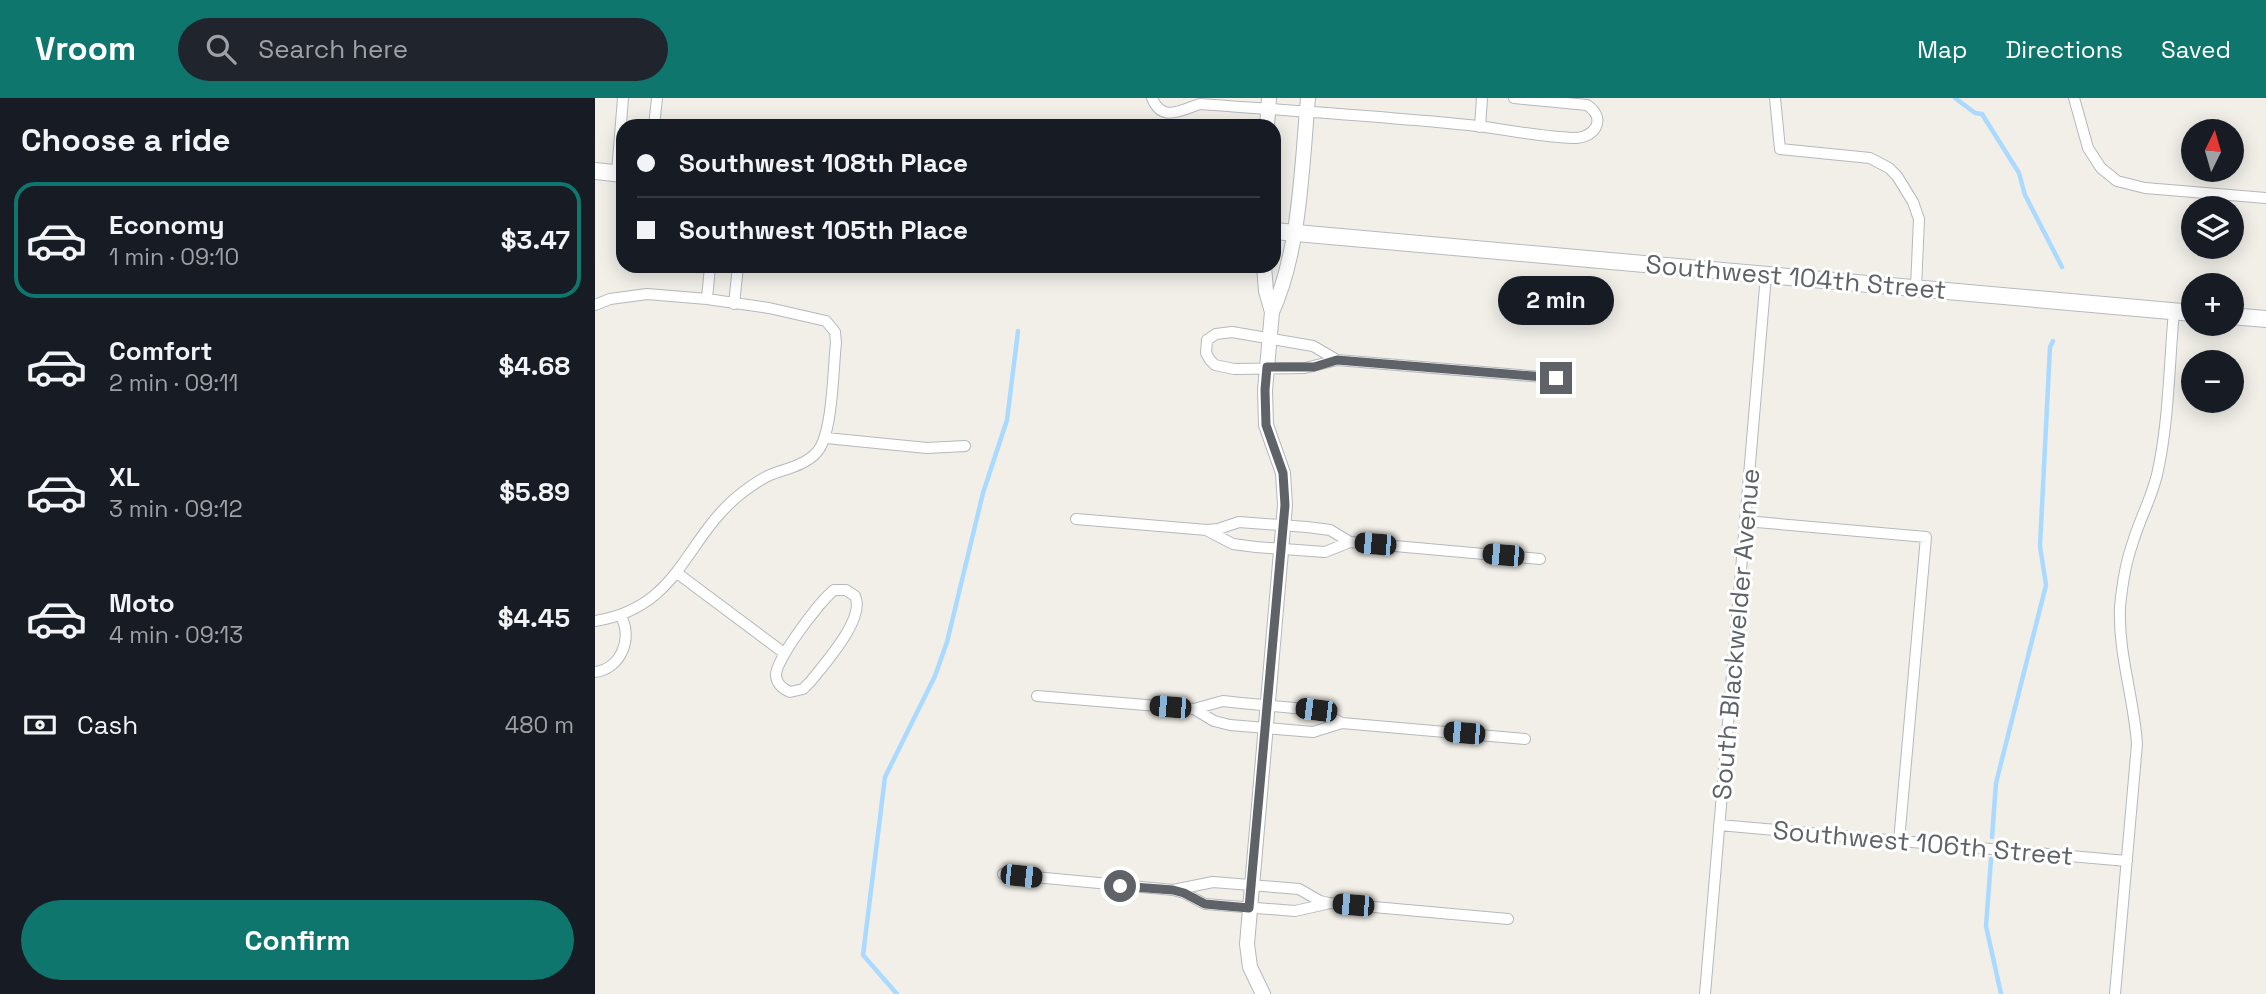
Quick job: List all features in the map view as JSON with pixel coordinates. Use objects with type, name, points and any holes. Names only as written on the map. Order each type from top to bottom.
[{"type":"main road","points":[[595,171],[616,173]]},
{"type":"main road","name":"Southwest 104th Street","points":[[1281,231],[2181,312]]},
{"type":"main road","points":[[2244,317],[2266,319]]},
{"type":"street","points":[[622,119],[623,98]]},
{"type":"street","points":[[655,119],[657,98]]},
{"type":"street","points":[[1153,98],[1157,108],[1170,113],[1196,101],[1307,105],[1550,137],[1583,138],[1590,135],[1597,124],[1594,111],[1587,106],[1514,98]]},
{"type":"street","points":[[1480,127],[1482,98]]},
{"type":"street","points":[[1775,98],[1780,149],[1870,158],[1889,168],[1897,176],[1913,202],[1919,219],[1916,288]]},
{"type":"street","points":[[2074,98],[2088,148],[2101,168],[2117,181],[2145,188],[2266,198]]},
{"type":"street","points":[[1263,994],[1250,967],[1248,955],[1249,908],[1285,505],[1283,473],[1266,425],[1265,390],[1272,312],[1281,292],[1293,232],[1307,105]]},
{"type":"street","points":[[707,299],[709,273]]},
{"type":"street","points":[[734,304],[737,273]]},
{"type":"street","points":[[1264,273],[1272,312]]},
{"type":"street","name":"South Blackwelder Avenue","points":[[1705,994],[1766,275]]},
{"type":"street","points":[[595,294],[610,299]]},
{"type":"street","points":[[595,305],[610,299],[647,294],[707,299],[817,317],[832,326],[836,343],[826,438],[817,452],[806,461],[767,477],[741,493],[701,537],[677,573],[650,600],[620,615],[595,621]]},
{"type":"street","points":[[2115,994],[2137,744],[2133,704],[2120,639],[2120,606],[2123,575],[2151,496],[2161,457],[2173,311]]},
{"type":"street","points":[[1337,360],[1313,346],[1224,332],[1211,337],[1205,346],[1210,360],[1224,367],[1244,369],[1314,367],[1337,360],[1556,378]]},
{"type":"street","points":[[826,438],[927,448],[965,446]]},
{"type":"street","points":[[1076,519],[1207,530],[1239,522],[1330,530],[1350,542],[1540,559]]},
{"type":"street","points":[[1745,521],[1926,537],[1899,841]]},
{"type":"street","points":[[1207,530],[1233,544],[1325,552],[1350,542]]},
{"type":"street","points":[[677,573],[784,653]]},
{"type":"street","points":[[834,590],[846,590],[855,596],[859,606],[850,628],[811,681],[799,691],[790,692],[778,683],[776,670],[784,653],[834,590]]},
{"type":"street","points":[[595,672],[614,666],[620,656],[626,632],[620,615]]},
{"type":"street","points":[[1037,696],[1194,709],[1223,701],[1316,710],[1342,723],[1525,739]]},
{"type":"street","points":[[1194,709],[1220,723],[1265,728],[1313,732],[1342,723]]},
{"type":"street","name":"Southwest 106th Street","points":[[1719,825],[2127,861]]},
{"type":"street","points":[[1003,874],[1173,890],[1205,904],[1249,908],[1295,911],[1329,903]]},
{"type":"street","points":[[1173,890],[1205,882],[1299,889],[1329,903],[1508,919]]},
{"type":"waterway","points":[[1955,98],[1975,113],[1982,114],[2019,173],[2025,195],[2062,267]]},
{"type":"waterway","points":[[897,994],[863,955],[885,777],[935,676],[947,642],[983,493],[1007,420],[1018,331]]},
{"type":"waterway","points":[[1992,837],[1996,783],[2046,585],[2040,546],[2050,347],[2053,341]]},
{"type":"waterway","points":[[1991,859],[1986,926],[2001,994]]},
{"type":"route","points":[[1120,886],[1173,890],[1205,904],[1249,908],[1285,505],[1279,456],[1266,425],[1267,367],[1304,368],[1337,360],[1556,378]]}]
